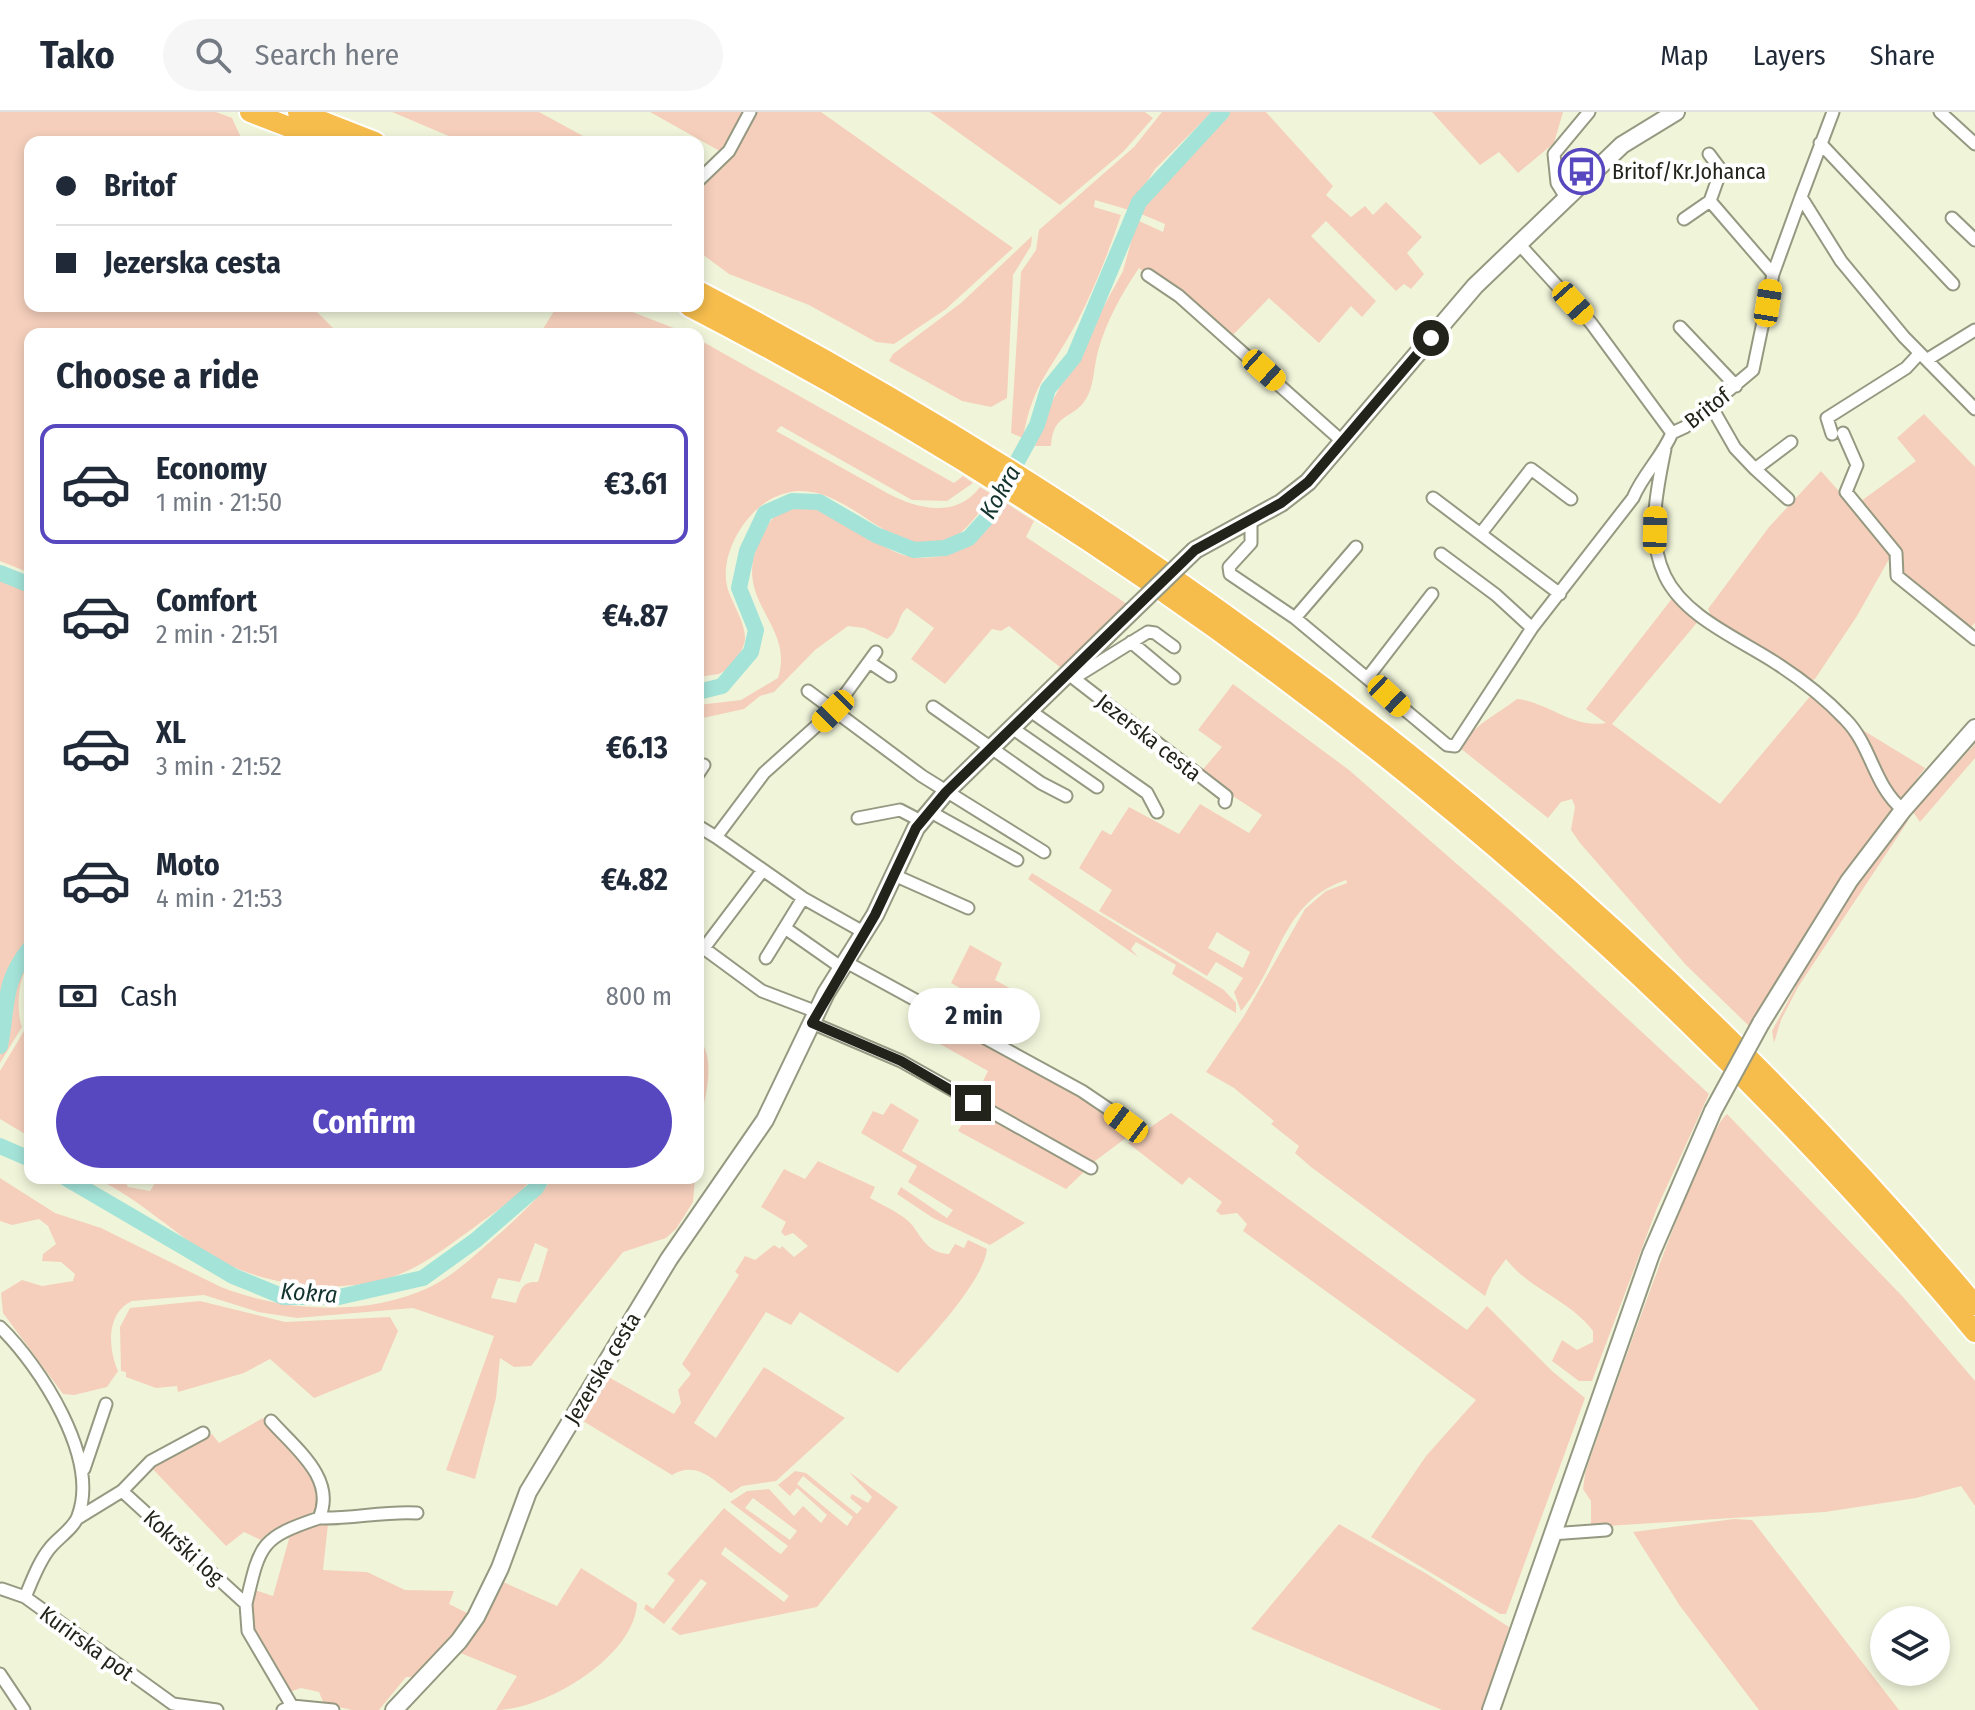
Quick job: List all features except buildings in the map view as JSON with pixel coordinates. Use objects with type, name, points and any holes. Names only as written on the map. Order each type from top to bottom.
[{"type":"highway","points":[[250,112],[312,136]]},
{"type":"highway","points":[[298,112],[360,136]]},
{"type":"highway","points":[[704,294],[853,375],[980,462],[1291,662],[1458,794],[1574,892],[1783,1093],[1975,1305]]},
{"type":"highway","points":[[700,312],[980,462]]},
{"type":"highway","points":[[1040,500],[1229,637],[1392,762],[1542,888],[1732,1066],[1883,1226],[1975,1332]]},
{"type":"street","points":[[704,175],[729,151],[750,112]]},
{"type":"street","points":[[1567,199],[1557,183],[1554,154],[1589,112]]},
{"type":"street","points":[[1148,275],[1179,296],[1343,442],[1466,296],[1622,145],[1676,112]]},
{"type":"street","name":"Britof","points":[[1519,244],[1591,323],[1672,433],[1711,406],[1753,370],[1773,274],[1833,112]]},
{"type":"street","points":[[1947,114],[1975,144]]},
{"type":"street","points":[[1820,143],[1953,284]]},
{"type":"street","points":[[1684,219],[1710,201],[1721,170],[1709,154]]},
{"type":"street","points":[[1801,197],[1841,261],[1924,357],[1975,409]]},
{"type":"street","points":[[1710,201],[1773,274]]},
{"type":"street","points":[[1952,218],[1975,240]]},
{"type":"street","points":[[1680,327],[1736,386]]},
{"type":"street","points":[[1975,330],[1924,357],[1827,418],[1857,465],[1846,492],[1896,553],[1897,576],[1975,639]]},
{"type":"street","points":[[1711,406],[1735,448],[1788,499]]},
{"type":"street","points":[[1672,433],[1665,449],[1655,513],[1656,545],[1664,575],[1680,598],[1803,681],[1843,717],[1857,733],[1889,798],[1903,810]]},
{"type":"street","name":"Jezerska cesta","points":[[394,1710],[459,1641],[476,1617],[500,1568],[528,1492],[669,1259],[765,1120],[815,1017],[865,933],[925,816],[1029,710],[1070,676],[1195,550],[1281,503],[1308,482],[1343,442]]},
{"type":"street","points":[[1755,469],[1791,442]]},
{"type":"street","points":[[1251,519],[1251,543],[1229,567],[1230,574],[1295,618],[1447,745],[1455,746],[1532,628],[1621,515],[1642,477],[1665,449]]},
{"type":"street","points":[[1482,532],[1531,469],[1571,499]]},
{"type":"street","points":[[1433,498],[1482,532],[1560,594]]},
{"type":"street","points":[[1295,618],[1356,547]]},
{"type":"street","points":[[1441,554],[1496,595],[1532,628]]},
{"type":"street","points":[[1368,677],[1432,594]]},
{"type":"street","points":[[1070,676],[1148,632],[1174,647]]},
{"type":"street","points":[[1131,642],[1174,678]]},
{"type":"street","points":[[716,837],[764,773],[833,711],[873,657],[890,676]]},
{"type":"street","name":"Jezerska cesta","points":[[1070,676],[1226,796],[1225,802]]},
{"type":"street","points":[[808,691],[946,792],[1044,852]]},
{"type":"street","points":[[933,707],[1066,796]]},
{"type":"street","name":"Jezerska cesta","points":[[1029,710],[1147,793],[1157,812]]},
{"type":"street","points":[[1012,728],[1097,787]]},
{"type":"street","points":[[1491,1710],[1651,1254],[1713,1111],[1761,1023],[1849,881],[1903,810],[1975,728]]},
{"type":"street","points":[[858,818],[900,810],[925,816],[1017,860]]},
{"type":"street","points":[[704,830],[803,898],[865,933]]},
{"type":"street","points":[[704,942],[763,870]]},
{"type":"street","points":[[894,875],[968,908]]},
{"type":"street","points":[[766,958],[803,898]]},
{"type":"street","points":[[785,928],[844,965],[1082,1091],[1141,1131]]},
{"type":"street","points":[[704,948],[762,991],[901,1061],[1091,1168]]},
{"type":"street","points":[[0,1327],[27,1354],[71,1435],[84,1470]]},
{"type":"street","points":[[78,1518],[84,1470],[106,1404]]},
{"type":"street","points":[[271,1421],[315,1470],[324,1486],[326,1502],[319,1518]]},
{"type":"street","points":[[78,1518],[122,1491],[151,1461],[203,1433]]},
{"type":"street","name":"Kokrški log","points":[[122,1491],[246,1604]]},
{"type":"street","name":"Kokrški log","points":[[288,1708],[248,1631],[246,1604],[257,1557],[272,1536],[319,1518],[352,1519],[381,1511],[417,1513]]},
{"type":"street","name":"Kurirska pot","points":[[78,1518],[48,1550],[25,1597],[172,1707],[217,1710]]},
{"type":"street","points":[[1551,1534],[1606,1530]]},
{"type":"street","points":[[1,1587],[25,1597]]},
{"type":"street","points":[[0,1674],[24,1710]]},
{"type":"street","points":[[288,1708],[333,1710]]},
{"type":"shaded area","points":[[0,112],[216,112],[232,118],[240,136],[24,136],[24,312],[317,312],[333,328],[24,328],[24,571],[0,561]]},
{"type":"shaded area","points":[[392,112],[539,112],[583,136],[449,136]]},
{"type":"shaded area","points":[[650,112],[748,112],[725,154],[704,142],[704,136],[693,136]]},
{"type":"shaded area","points":[[752,112],[821,112],[1013,248],[946,309],[894,344],[876,342],[809,305],[729,274],[704,255],[704,176]]},
{"type":"shaded area","points":[[930,112],[1145,112],[1153,118],[1123,152],[1060,205]]},
{"type":"shaded area","points":[[1162,112],[1212,112],[1155,169],[1129,210],[1095,200],[1094,207],[1121,215],[1112,242],[1078,320],[1038,388],[1023,438],[1011,433],[1021,272],[1036,250],[1039,230],[1134,147]]},
{"type":"shaded area","points":[[1230,112],[1266,112],[1333,186],[1326,195],[1351,217],[1365,206],[1373,215],[1386,202],[1422,237],[1407,253],[1424,274],[1411,289],[1404,284],[1396,291],[1326,221],[1311,236],[1376,301],[1362,317],[1351,306],[1319,343],[1269,298],[1231,337],[1139,268],[1105,329],[1086,399],[1055,427],[1051,446],[1035,446],[1049,407],[1123,271],[1137,220],[1163,232],[1165,224],[1141,214],[1146,201]]},
{"type":"shaded area","points":[[1432,112],[1563,112],[1554,143],[1518,173],[1499,152],[1480,165]]},
{"type":"shaded area","points":[[1032,236],[1031,246],[1013,275],[1007,398],[991,407],[962,401],[889,361],[893,354],[961,303]]},
{"type":"shaded area","points":[[553,312],[632,312],[674,328],[544,328]]},
{"type":"shaded area","points":[[704,342],[954,483],[963,476],[973,483],[947,501],[912,500],[781,426],[776,431],[887,493],[923,507],[936,508],[960,504],[980,487],[993,495],[961,532],[932,545],[910,542],[888,532],[844,504],[821,494],[797,491],[771,499],[743,525],[727,561],[727,586],[740,618],[745,641],[733,666],[719,674],[704,676]]},
{"type":"shaded area","points":[[1924,414],[1975,467],[1975,623],[1968,630],[1900,575],[1900,557],[1857,504],[1916,461],[1897,438]]},
{"type":"shaded area","points":[[1821,471],[1893,552],[1857,616],[1815,679],[1810,681],[1713,619],[1708,609],[1769,527]]},
{"type":"shaded area","points":[[1003,501],[1034,521],[1026,537],[1127,604],[1061,668],[1009,626],[1001,631],[992,629],[945,684],[911,659],[934,628],[907,608],[887,639],[864,628],[848,626],[815,650],[774,692],[760,696],[744,709],[704,718],[704,704],[741,700],[778,678],[781,658],[778,641],[756,594],[752,576],[754,557],[763,534],[779,512],[797,506],[826,511],[893,551],[918,558],[957,551],[969,545],[990,525]]},
{"type":"shaded area","points":[[0,580],[24,590],[24,947],[15,955],[0,996]]},
{"type":"shaded area","points":[[1674,596],[1700,619],[1612,724],[1720,804],[1812,694],[1853,736],[1894,809],[1836,888],[1749,1026],[1686,965],[1580,843],[1571,830],[1575,807],[1572,799],[1561,802],[1548,818],[1460,748],[1478,726],[1517,699],[1582,722],[1606,723],[1586,709]]},
{"type":"shaded area","points":[[1233,684],[1349,770],[1512,912],[1709,1094],[1657,1208],[1592,1381],[1579,1381],[1552,1361],[1562,1340],[1577,1350],[1593,1342],[1593,1331],[1573,1311],[1526,1279],[1506,1259],[1492,1278],[1485,1296],[1311,1167],[1295,1153],[1299,1146],[1271,1124],[1274,1121],[1234,1088],[1206,1072],[1244,1016],[1305,909],[1326,891],[1347,883],[1346,880],[1324,890],[1294,919],[1241,1011],[1234,992],[1243,978],[1216,962],[1207,976],[1099,911],[1112,890],[1079,868],[1102,830],[1111,835],[1129,807],[1179,834],[1200,804],[1249,833],[1262,815],[1199,774],[1222,747],[1198,730]],"holes":[[[1217,932],[1250,952],[1243,968],[1208,948]]]},
{"type":"shaded area","points":[[1861,729],[1925,768],[1901,800],[1897,801]]},
{"type":"shaded area","points":[[1975,744],[1975,758],[1920,822],[1913,812]]},
{"type":"shaded area","points":[[1903,821],[1908,821],[1798,987],[1781,1020],[1774,1043],[1772,1031],[1796,986],[1793,982],[1848,895]]},
{"type":"shaded area","points":[[1032,873],[1224,990],[1236,1003],[1236,1013],[1172,974],[1176,965],[1136,942],[1131,949],[1138,957],[1028,879]]},
{"type":"shaded area","points":[[970,945],[1002,963],[995,980],[1024,996],[1022,1002],[1028,1006],[1004,1047],[996,1042],[1011,1017],[951,983]]},
{"type":"shaded area","points":[[24,963],[19,996],[22,1027],[0,1063],[2,1037]]},
{"type":"shaded area","points":[[944,1021],[1047,1074],[1134,1132],[1091,1164],[973,1101],[988,1071],[933,1040]]},
{"type":"shaded area","points":[[24,1031],[24,1133],[0,1119],[0,1071]]},
{"type":"shaded area","points":[[704,1047],[708,1059],[704,1102]]},
{"type":"shaded area","points":[[891,1103],[919,1120],[902,1151],[1025,1223],[990,1245],[933,1218],[897,1194],[901,1187],[947,1218],[953,1210],[908,1182],[917,1166],[861,1133],[873,1111],[883,1115]]},
{"type":"shaded area","points":[[973,1105],[1087,1169],[1066,1189],[958,1131]]},
{"type":"shaded area","points":[[1171,1113],[1467,1330],[1487,1306],[1552,1371],[1585,1398],[1506,1614],[1500,1614],[1371,1537],[1426,1456],[1476,1400],[1243,1231],[1247,1224],[1237,1213],[1221,1215],[1216,1211],[1222,1202],[1189,1177],[1182,1185],[1128,1143]]},
{"type":"shaded area","points":[[1727,1114],[1903,1297],[1975,1381],[1975,1506],[1961,1486],[1916,1498],[1825,1512],[1591,1527],[1591,1501],[1583,1489],[1585,1474],[1676,1222],[1697,1170]]},
{"type":"shaded area","points":[[818,1161],[875,1187],[870,1198],[905,1218],[936,1251],[949,1254],[955,1244],[964,1248],[968,1240],[987,1249],[975,1279],[963,1296],[898,1373],[800,1312],[791,1325],[766,1312],[694,1423],[716,1438],[764,1367],[845,1418],[776,1481],[742,1486],[731,1493],[703,1473],[689,1470],[672,1475],[583,1421],[580,1418],[605,1375],[674,1414],[681,1403],[678,1390],[691,1374],[682,1364],[739,1275],[735,1272],[745,1256],[755,1260],[774,1245],[780,1249],[782,1246],[794,1257],[808,1246],[793,1233],[785,1236],[781,1232],[786,1222],[761,1207],[784,1169],[805,1179]]},
{"type":"shaded area","points":[[0,1178],[55,1213],[101,1228],[221,1287],[272,1302],[326,1308],[353,1307],[406,1297],[448,1276],[520,1215],[548,1184],[694,1184],[693,1202],[676,1229],[666,1238],[623,1252],[531,1366],[514,1367],[500,1358],[496,1398],[475,1479],[446,1470],[494,1336],[413,1308],[297,1318],[258,1312],[204,1295],[132,1301],[117,1314],[114,1322],[111,1342],[118,1371],[107,1387],[74,1395],[63,1394],[3,1313],[1,1293],[22,1280],[42,1286],[73,1281],[75,1274],[61,1262],[42,1261],[43,1254],[56,1244],[48,1226],[39,1219],[12,1225],[0,1221]],"holes":[[[535,1243],[548,1249],[538,1282],[525,1285],[516,1303],[491,1298],[498,1278],[520,1282]]]},
{"type":"shaded area","points":[[106,1184],[126,1184],[128,1187],[150,1191],[154,1184],[527,1184],[504,1206],[419,1265],[379,1281],[332,1286],[283,1282],[237,1269],[201,1249]]},
{"type":"shaded area","points":[[200,1301],[285,1322],[390,1317],[398,1331],[381,1371],[314,1398],[270,1359],[244,1373],[178,1392],[177,1386],[156,1388],[126,1377],[126,1372],[121,1371],[120,1327],[130,1308]]},
{"type":"shaded area","points":[[263,1418],[316,1477],[320,1505],[306,1516],[274,1529],[261,1540],[244,1532],[226,1546],[149,1465],[204,1436],[212,1434],[219,1443]]},
{"type":"shaded area","points":[[795,1471],[806,1473],[857,1514],[862,1508],[850,1498],[852,1494],[868,1503],[872,1497],[849,1472],[898,1507],[817,1607],[680,1635],[671,1629],[707,1583],[701,1579],[664,1624],[644,1609],[646,1604],[653,1609],[675,1580],[667,1574],[724,1508],[781,1554],[788,1546],[730,1502],[747,1491],[769,1489],[794,1516],[803,1506],[821,1523],[827,1515],[797,1488],[790,1496],[778,1485]],"holes":[[[803,1476],[853,1517],[847,1526],[797,1484]],[[753,1498],[797,1531],[790,1540],[745,1508]],[[725,1547],[789,1596],[784,1602],[721,1554]]]},
{"type":"shaded area","points":[[1734,1519],[1752,1520],[1870,1673],[1870,1686],[1880,1686],[1899,1710],[1759,1710],[1680,1606],[1633,1532]]},
{"type":"shaded area","points":[[328,1524],[323,1570],[367,1572],[405,1590],[454,1591],[449,1604],[469,1614],[430,1664],[412,1677],[406,1677],[379,1710],[352,1710],[324,1704],[319,1692],[301,1688],[284,1694],[251,1631],[252,1589],[273,1596],[289,1539],[287,1536],[300,1528]]},
{"type":"shaded area","points":[[1339,1524],[1427,1574],[1509,1627],[1483,1710],[1442,1710],[1251,1629]]},
{"type":"shaded area","points":[[581,1568],[637,1603],[632,1623],[621,1642],[584,1677],[561,1690],[516,1708],[496,1710],[517,1676],[458,1652],[482,1620],[501,1581],[557,1606]]},
{"type":"waterway","name":"Kokra","points":[[704,690],[722,686],[751,652],[756,630],[739,588],[747,551],[765,513],[792,501],[819,502],[876,535],[914,550],[945,548],[969,538],[986,519],[1037,425],[1048,389],[1074,357],[1139,202],[1222,112]]},
{"type":"waterway","points":[[0,573],[24,583]]},
{"type":"waterway","points":[[0,1046],[10,983],[24,956]]},
{"type":"waterway","name":"Kokra","points":[[0,1146],[24,1156]]},
{"type":"waterway","name":"Kokra","points":[[76,1184],[233,1276],[284,1297],[339,1297],[423,1278],[476,1240],[538,1184]]},
{"type":"place","name":"Britof/Kr.Johanca","points":[[1581,171]]},
{"type":"route","points":[[973,1103],[901,1061],[812,1023],[826,993],[875,915],[916,828],[946,792],[1195,550],[1281,503],[1308,482],[1431,338]]}]
